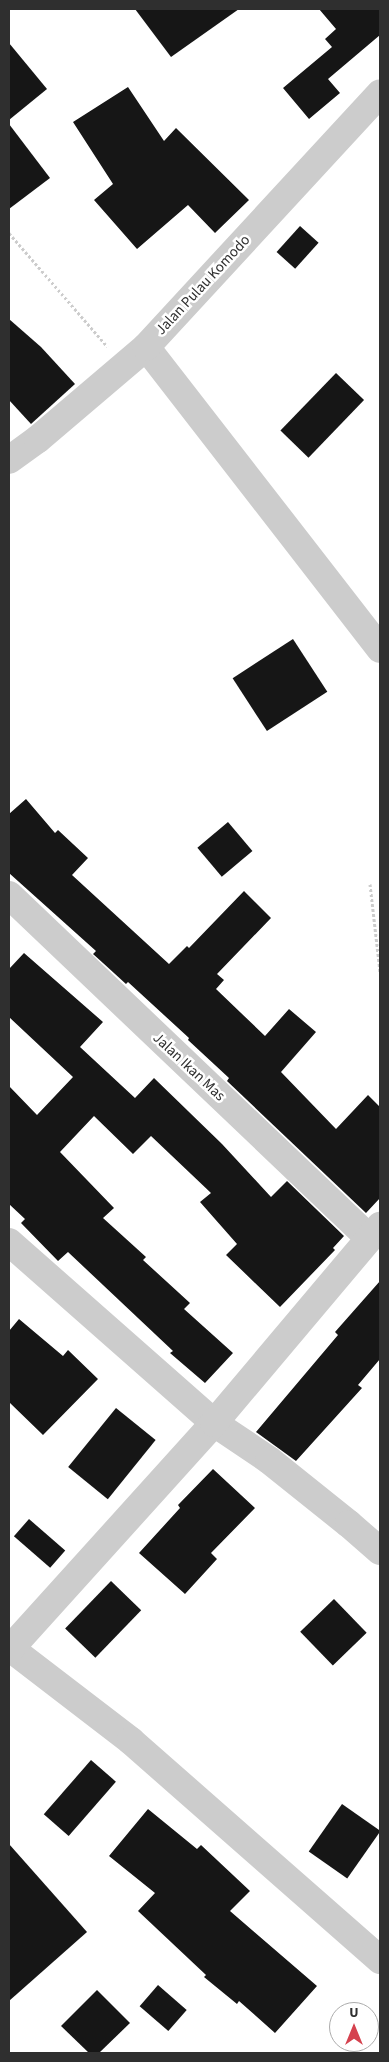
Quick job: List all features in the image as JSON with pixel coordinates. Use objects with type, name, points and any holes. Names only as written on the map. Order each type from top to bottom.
[{"type":"street","name":"Jalan Pulau Komodo","points":[[9,460],[38,439],[146,347],[380,93]]},
{"type":"street","points":[[146,347],[380,648]]},
{"type":"street","name":"Jalan Ikan Mas","points":[[9,895],[375,1232]]},
{"type":"street","points":[[375,1232],[214,1423],[10,1649],[131,1742],[380,1960]]},
{"type":"street","points":[[9,1242],[214,1423],[269,1460],[380,1551]]},
{"type":"path","points":[[9,233],[124,366]]},
{"type":"path","points":[[370,884],[380,972]]},
{"type":"building","points":[[135,9],[239,9],[171,57]]},
{"type":"building","points":[[319,9],[380,9],[380,35],[328,79],[340,93],[309,119],[283,88],[332,47],[325,39],[336,29]]},
{"type":"building","points":[[9,43],[47,89],[9,120]]},
{"type":"building","points":[[128,87],[164,141],[176,128],[249,200],[215,233],[188,205],[137,249],[94,200],[113,184],[73,122]]},
{"type":"building","points":[[9,124],[50,178],[9,209]]},
{"type":"building","points":[[300,226],[319,243],[295,269],[277,252]]},
{"type":"building","points":[[9,319],[41,347],[75,384],[31,424],[9,400]]},
{"type":"building","points":[[336,373],[364,400],[308,458],[280,431]]},
{"type":"building","points":[[293,639],[327,692],[267,731],[233,678]]},
{"type":"building","points":[[26,799],[55,833],[58,830],[88,858],[72,875],[169,964],[187,946],[189,948],[244,891],[271,918],[217,974],[224,980],[216,989],[265,1036],[289,1009],[316,1032],[281,1072],[336,1129],[368,1095],[380,1107],[380,1198],[366,1213],[227,1081],[229,1078],[188,1040],[189,1038],[128,982],[126,984],[93,954],[96,951],[9,873],[9,814]]},
{"type":"building","points":[[228,822],[252,851],[222,877],[197,848]]},
{"type":"building","points":[[24,953],[103,1022],[80,1047],[135,1098],[154,1078],[222,1144],[271,1197],[287,1181],[344,1236],[333,1248],[335,1250],[280,1307],[226,1255],[237,1244],[200,1202],[211,1193],[151,1136],[133,1154],[94,1116],[60,1152],[114,1208],[103,1218],[146,1257],[143,1260],[190,1303],[184,1309],[233,1353],[205,1383],[170,1353],[173,1351],[68,1252],[58,1261],[21,1223],[25,1219],[9,1204],[9,1086],[37,1115],[73,1077],[9,1017],[9,969]]},
{"type":"building","points":[[380,1281],[380,1359],[358,1385],[362,1388],[296,1461],[256,1432],[338,1335],[335,1332]]},
{"type":"building","points":[[19,1319],[63,1356],[68,1350],[98,1379],[43,1435],[9,1402],[9,1331]]},
{"type":"building","points":[[116,1408],[156,1440],[108,1499],[68,1467]]},
{"type":"building","points":[[213,1469],[255,1508],[211,1553],[217,1559],[185,1594],[139,1553],[180,1508],[178,1505]]},
{"type":"building","points":[[29,1519],[65,1550],[50,1568],[14,1536]]},
{"type":"building","points":[[111,1581],[141,1610],[95,1658],[65,1628]]},
{"type":"building","points":[[334,1599],[367,1633],[333,1665],[300,1632]]},
{"type":"building","points":[[91,1760],[116,1782],[69,1836],[44,1814]]},
{"type":"building","points":[[342,1804],[380,1831],[347,1878],[309,1852]]},
{"type":"building","points":[[148,1809],[197,1849],[201,1845],[250,1891],[230,1911],[317,1986],[275,2033],[239,2001],[237,2004],[204,1977],[206,1975],[138,1911],[155,1893],[109,1856]]},
{"type":"building","points":[[9,1844],[87,1932],[9,2001]]},
{"type":"building","points":[[158,1985],[187,2010],[168,2031],[140,2006]]},
{"type":"building","points":[[97,1990],[130,2023],[99,2053],[89,2053],[61,2026]]}]
